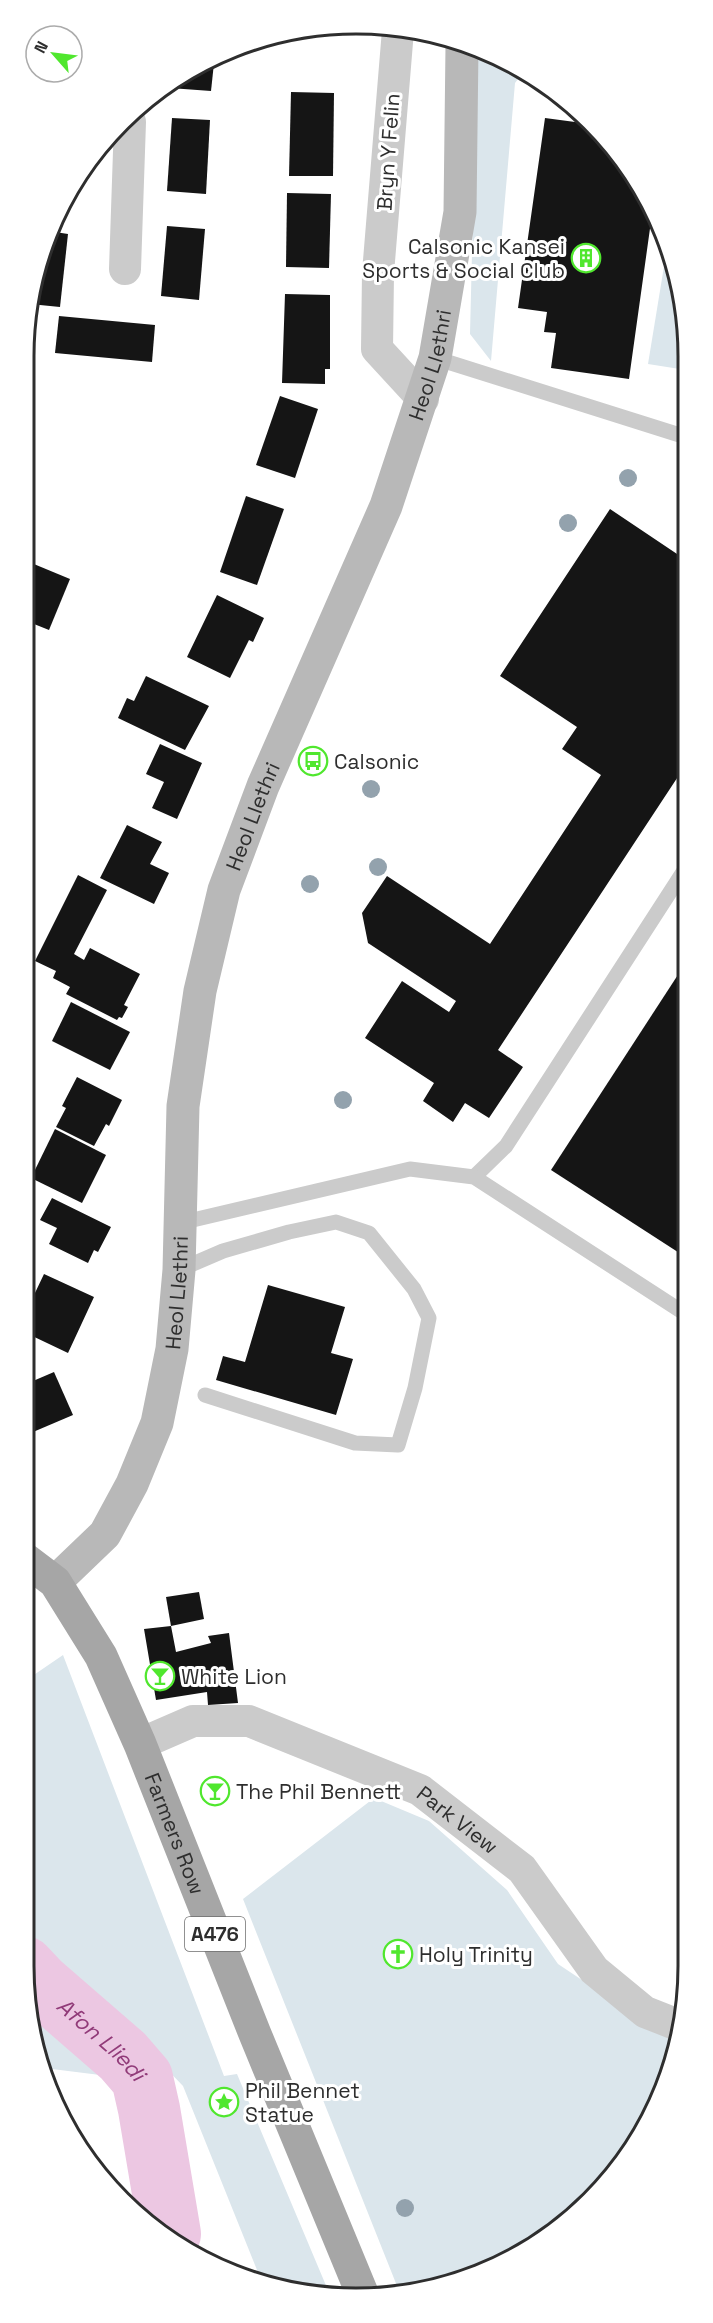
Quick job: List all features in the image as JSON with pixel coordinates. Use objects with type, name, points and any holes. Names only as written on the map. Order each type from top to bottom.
[{"type":"main road","name":"Heol Llethri","points":[[55,1582],[105,1534],[132,1484],[157,1423],[172,1349],[179,1270],[183,1106],[200,991],[224,890],[263,786],[386,506],[435,358],[460,212],[462,53]]},
{"type":"main road","name":"A476","points":[[34,1566],[55,1582]]},
{"type":"main road","name":"Farmers Row","points":[[55,1582],[101,1656],[140,1744],[255,2034],[360,2288]]},
{"type":"street","name":"Bryn Y Felin","points":[[397,37],[378,273],[376,350],[423,399]]},
{"type":"street","points":[[125,269],[130,128]]},
{"type":"street","name":"Park View","points":[[140,1744],[193,1721],[249,1721],[420,1790],[522,1869],[594,1970],[645,2012],[673,2023]]},
{"type":"lane","points":[[435,358],[678,434]]},
{"type":"lane","points":[[474,1177],[506,1146],[678,880]]},
{"type":"lane","points":[[180,1223],[410,1169],[474,1177],[678,1309]]},
{"type":"lane","points":[[179,1270],[223,1251],[289,1232],[336,1222],[369,1233],[414,1289],[429,1318],[415,1388],[398,1445],[354,1443],[205,1395]]},
{"type":"shaded area","points":[[477,58],[519,78],[515,83],[491,361],[470,334]]},
{"type":"shaded area","points":[[665,263],[676,314],[678,369],[648,364]]},
{"type":"shaded area","points":[[63,1655],[224,2076],[237,2074],[327,2287],[273,2278],[258,2273],[183,2086],[137,2038],[34,1957],[34,1675]]},
{"type":"shaded area","points":[[374,1798],[429,1821],[507,1890],[558,1964],[639,2018],[671,2034],[654,2090],[635,2128],[599,2179],[569,2209],[535,2234],[480,2264],[440,2278],[397,2286],[243,1899]]},
{"type":"shaded area","points":[[37,2007],[61,2032],[108,2076],[52,2069],[45,2050]]},
{"type":"building","points":[[213,68],[211,91],[179,89]]},
{"type":"building","points":[[291,92],[334,93],[333,176],[289,176]]},
{"type":"building","points":[[172,118],[210,120],[206,194],[167,191]]},
{"type":"building","name":"Calsonic Kansei Sports & Social Club","points":[[545,118],[577,122],[612,160],[650,225],[629,379],[551,368],[556,333],[544,332],[547,312],[518,308]]},
{"type":"building","points":[[287,193],[331,194],[329,268],[286,267]]},
{"type":"building","points":[[167,226],[205,229],[199,300],[161,296]]},
{"type":"building","points":[[59,233],[68,234],[60,307],[39,305],[45,273]]},
{"type":"building","points":[[285,294],[330,295],[330,369],[325,369],[325,384],[282,383]]},
{"type":"building","points":[[59,316],[155,325],[152,362],[55,353]]},
{"type":"building","points":[[280,396],[318,409],[295,478],[256,465]]},
{"type":"building","points":[[246,496],[284,509],[257,585],[220,572]]},
{"type":"building","points":[[610,509],[678,555],[678,777],[498,1050],[523,1067],[489,1118],[465,1103],[453,1122],[423,1101],[434,1083],[365,1038],[402,981],[449,1012],[456,1001],[368,943],[362,913],[387,876],[490,944],[601,775],[562,749],[577,727],[500,676]]},
{"type":"building","points":[[34,564],[70,579],[49,630],[34,624]]},
{"type":"building","points":[[217,595],[264,618],[253,642],[249,640],[230,678],[187,657]]},
{"type":"building","points":[[146,676],[209,706],[185,750],[118,718],[127,698],[134,701]]},
{"type":"building","points":[[160,744],[202,763],[177,819],[152,808],[164,782],[146,774]]},
{"type":"building","points":[[127,825],[162,842],[150,864],[169,873],[154,904],[100,878]]},
{"type":"building","points":[[78,875],[107,890],[74,954],[84,960],[90,948],[140,974],[124,1005],[128,1007],[122,1018],[119,1017],[117,1020],[66,994],[70,987],[53,978],[56,971],[35,961]]},
{"type":"building","points":[[678,975],[678,1252],[551,1170]]},
{"type":"building","points":[[71,1002],[130,1032],[110,1070],[52,1041]]},
{"type":"building","points":[[77,1077],[122,1100],[109,1126],[106,1124],[94,1146],[56,1127],[66,1108],[62,1106]]},
{"type":"building","points":[[55,1129],[106,1155],[82,1203],[34,1179],[34,1172]]},
{"type":"building","points":[[52,1198],[111,1227],[98,1252],[94,1250],[88,1263],[49,1244],[57,1228],[40,1220]]},
{"type":"building","points":[[44,1274],[94,1297],[68,1353],[34,1337],[34,1295]]},
{"type":"building","points":[[268,1285],[345,1307],[331,1353],[353,1359],[336,1415],[216,1380],[223,1356],[245,1362]]},
{"type":"building","points":[[54,1372],[73,1415],[34,1432],[34,1381]]},
{"type":"building","points":[[199,1592],[204,1619],[171,1626],[166,1597]]},
{"type":"building","points":[[171,1626],[176,1652],[211,1643],[208,1636],[229,1633],[238,1703],[208,1705],[207,1692],[156,1700],[144,1629]]},
{"type":"waterway","name":"Afon Lliedi","points":[[35,1978],[123,2056],[142,2078],[169,2228]]},
{"type":"place","name":"Calsonic Kansei Sports & Social Club","points":[[586,258]]},
{"type":"place","name":"Calsonic","points":[[313,761]]},
{"type":"place","name":"White Lion","points":[[160,1676]]},
{"type":"place","name":"The Phil Bennett","points":[[215,1791]]},
{"type":"place","name":"Holy Trinity","points":[[398,1954]]},
{"type":"place","name":"Phil Bennet Statue","points":[[224,2102]]}]
